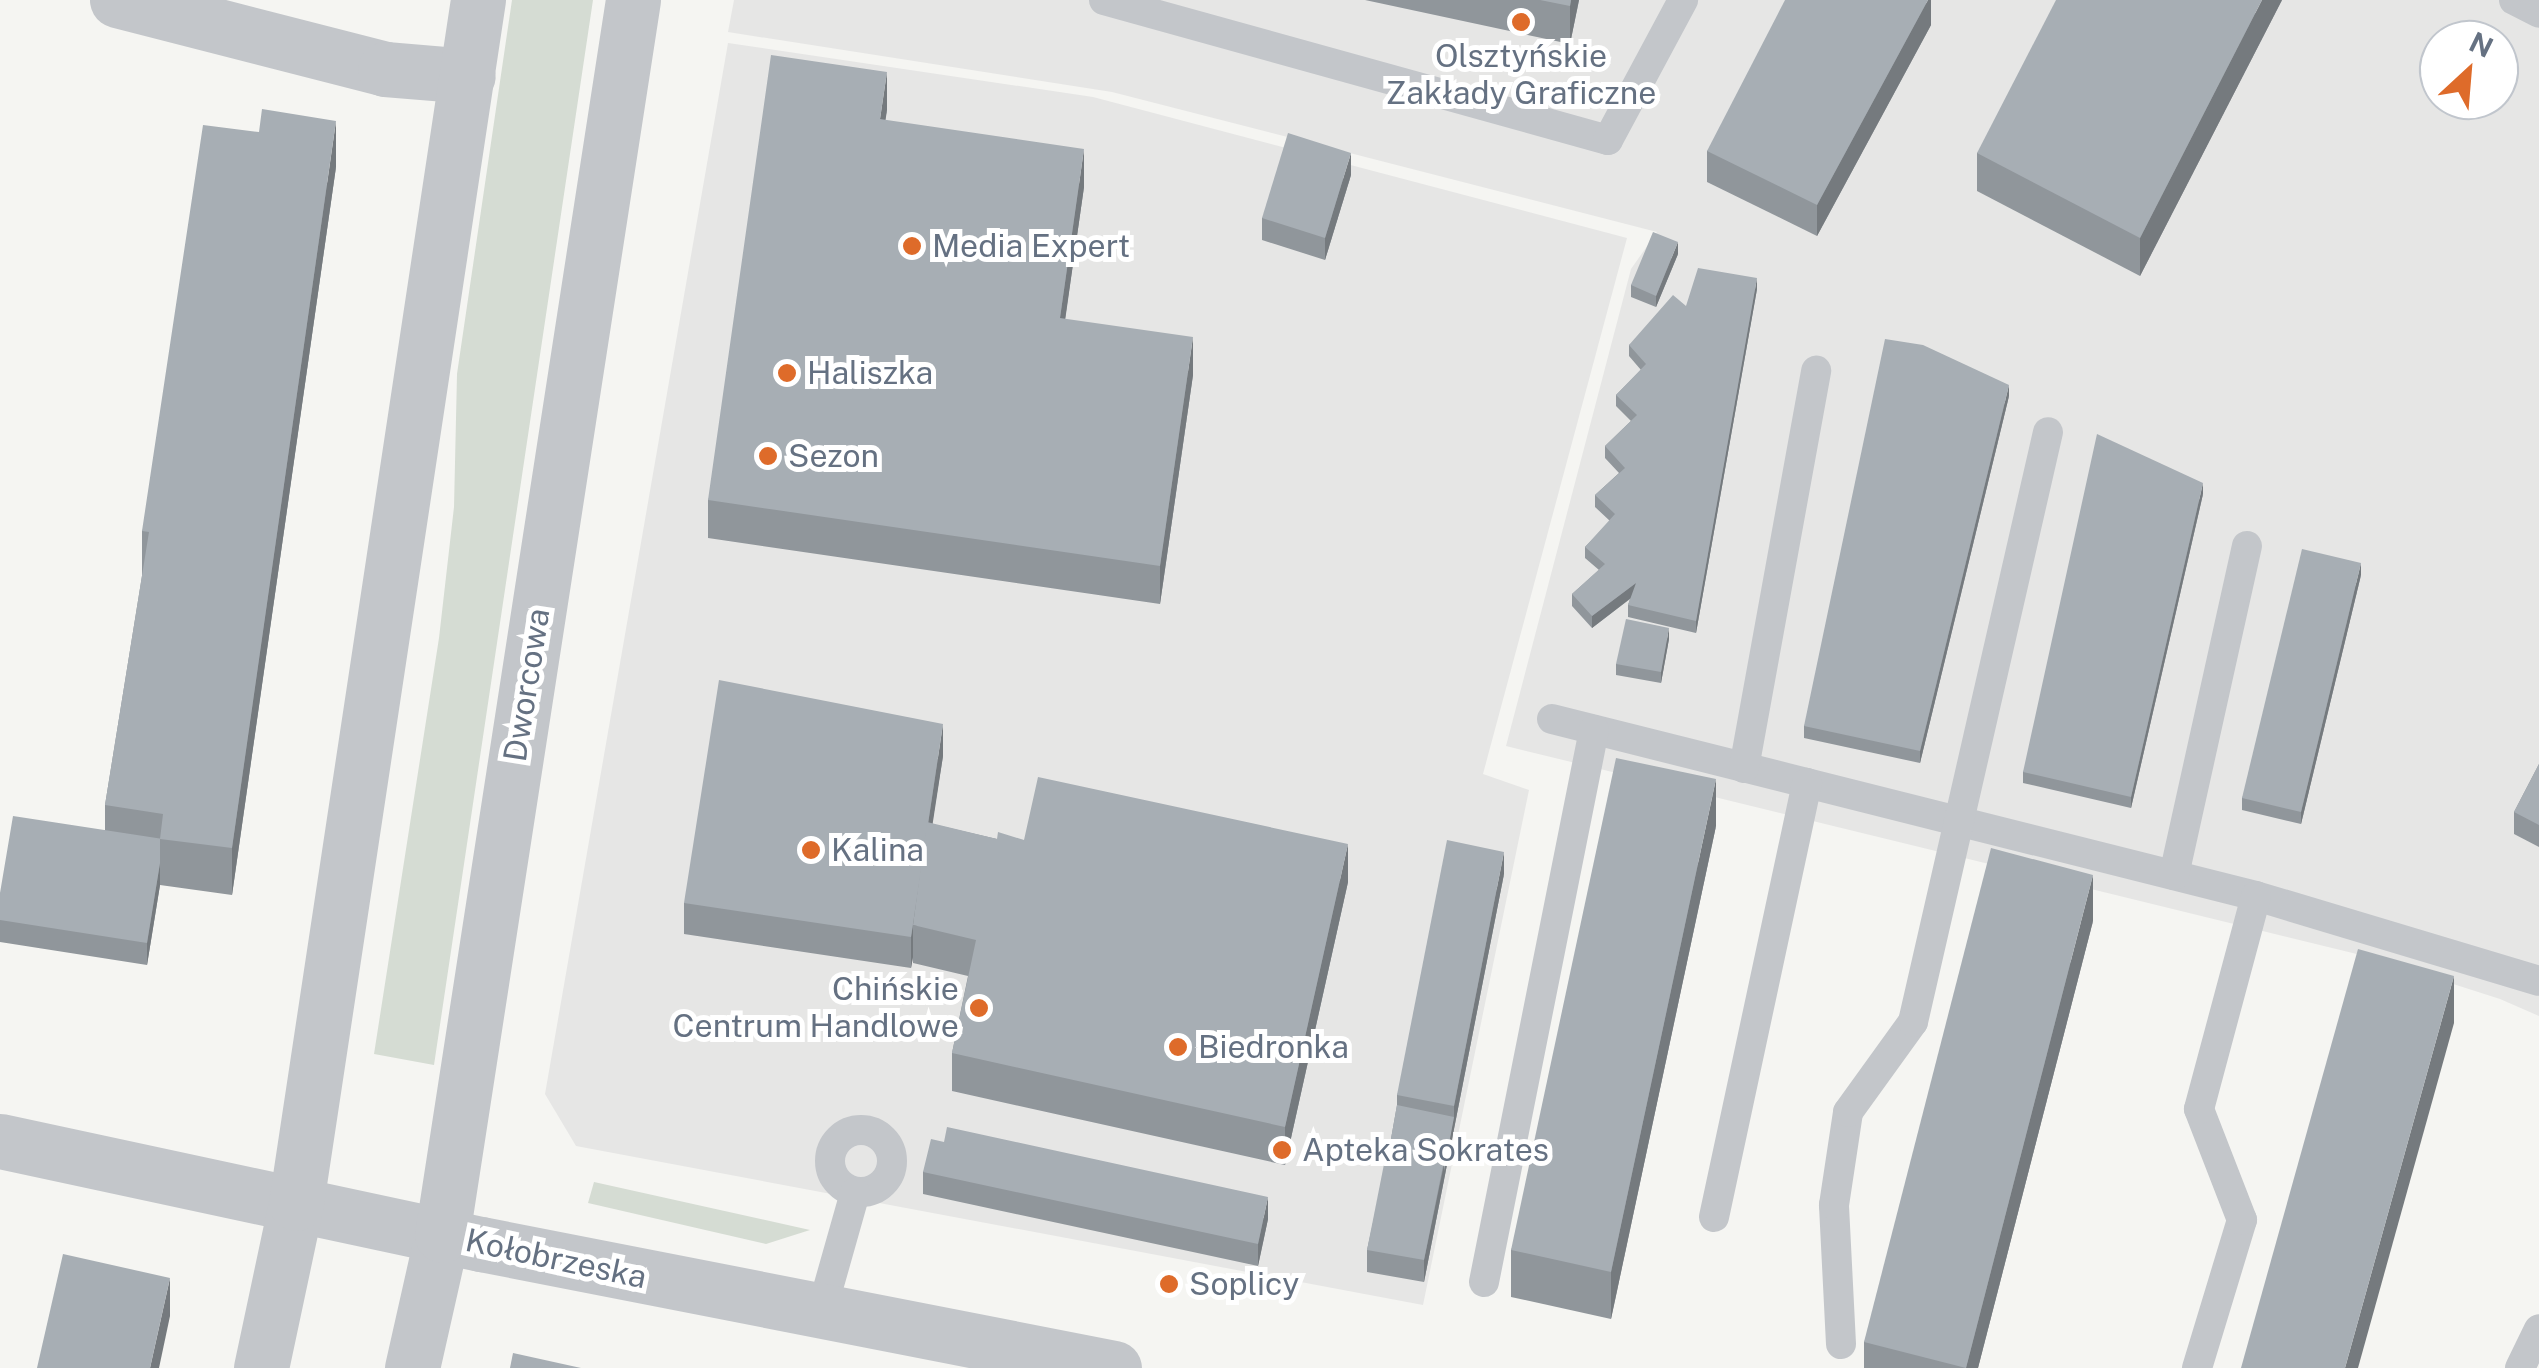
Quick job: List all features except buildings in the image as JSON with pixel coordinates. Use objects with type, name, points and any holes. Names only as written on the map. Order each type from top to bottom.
[{"type":"street","points":[[117,0],[386,69],[468,76]]},
{"type":"street","points":[[261,1368],[296,1203],[478,0]]},
{"type":"street","name":"Dworcowa","points":[[412,1368],[442,1235],[633,0]]},
{"type":"street","name":"Kołobrzeska","points":[[0,1142],[442,1235],[1114,1368]]},
{"type":"lane","points":[[1104,0],[1608,140],[1683,0]]},
{"type":"lane","points":[[2514,0],[2539,13]]},
{"type":"lane","points":[[1744,768],[1816,370]]},
{"type":"lane","points":[[1841,1344],[1834,1205],[1848,1112],[1912,1022],[1962,822],[2048,432]]},
{"type":"lane","points":[[2174,875],[2248,546]]},
{"type":"lane","points":[[1552,719],[2256,896],[2539,981]]},
{"type":"lane","points":[[1484,1282],[1594,730]]},
{"type":"lane","points":[[1714,1218],[1807,783]]},
{"type":"lane","points":[[2197,1368],[2242,1220],[2200,1108],[2256,896]]},
{"type":"lane","points":[[822,1312],[856,1193]]},
{"type":"lane","points":[[2520,1368],[2539,1329]]},
{"type":"shaded area","points":[[512,0],[593,0],[434,1065],[374,1054],[439,638],[454,507],[457,374]]},
{"type":"shaded area","points":[[734,0],[2539,0],[2539,1016],[2500,999],[2369,957],[1506,746],[1631,269],[1657,232],[1112,92],[728,32]]},
{"type":"shaded area","points":[[728,43],[1093,97],[1627,238],[1483,774],[1529,790],[1423,1305],[576,1146],[545,1094]]},
{"type":"shaded area","points":[[594,1182],[810,1230],[766,1244],[588,1203]]},
{"type":"place","name":"Olsztyńskie Zakłady Graficzne","points":[[1521,22]]},
{"type":"place","name":"Media Expert","points":[[912,246]]},
{"type":"place","name":"Haliszka","points":[[787,373]]},
{"type":"place","name":"Sezon","points":[[768,456]]},
{"type":"place","name":"Kalina","points":[[811,850]]},
{"type":"place","name":"Chińskie Centrum Handlowe","points":[[979,1008]]},
{"type":"place","name":"Biedronka","points":[[1178,1047]]},
{"type":"place","name":"Apteka Sokrates","points":[[1282,1150]]},
{"type":"place","name":"Soplicy","points":[[1169,1284]]}]
